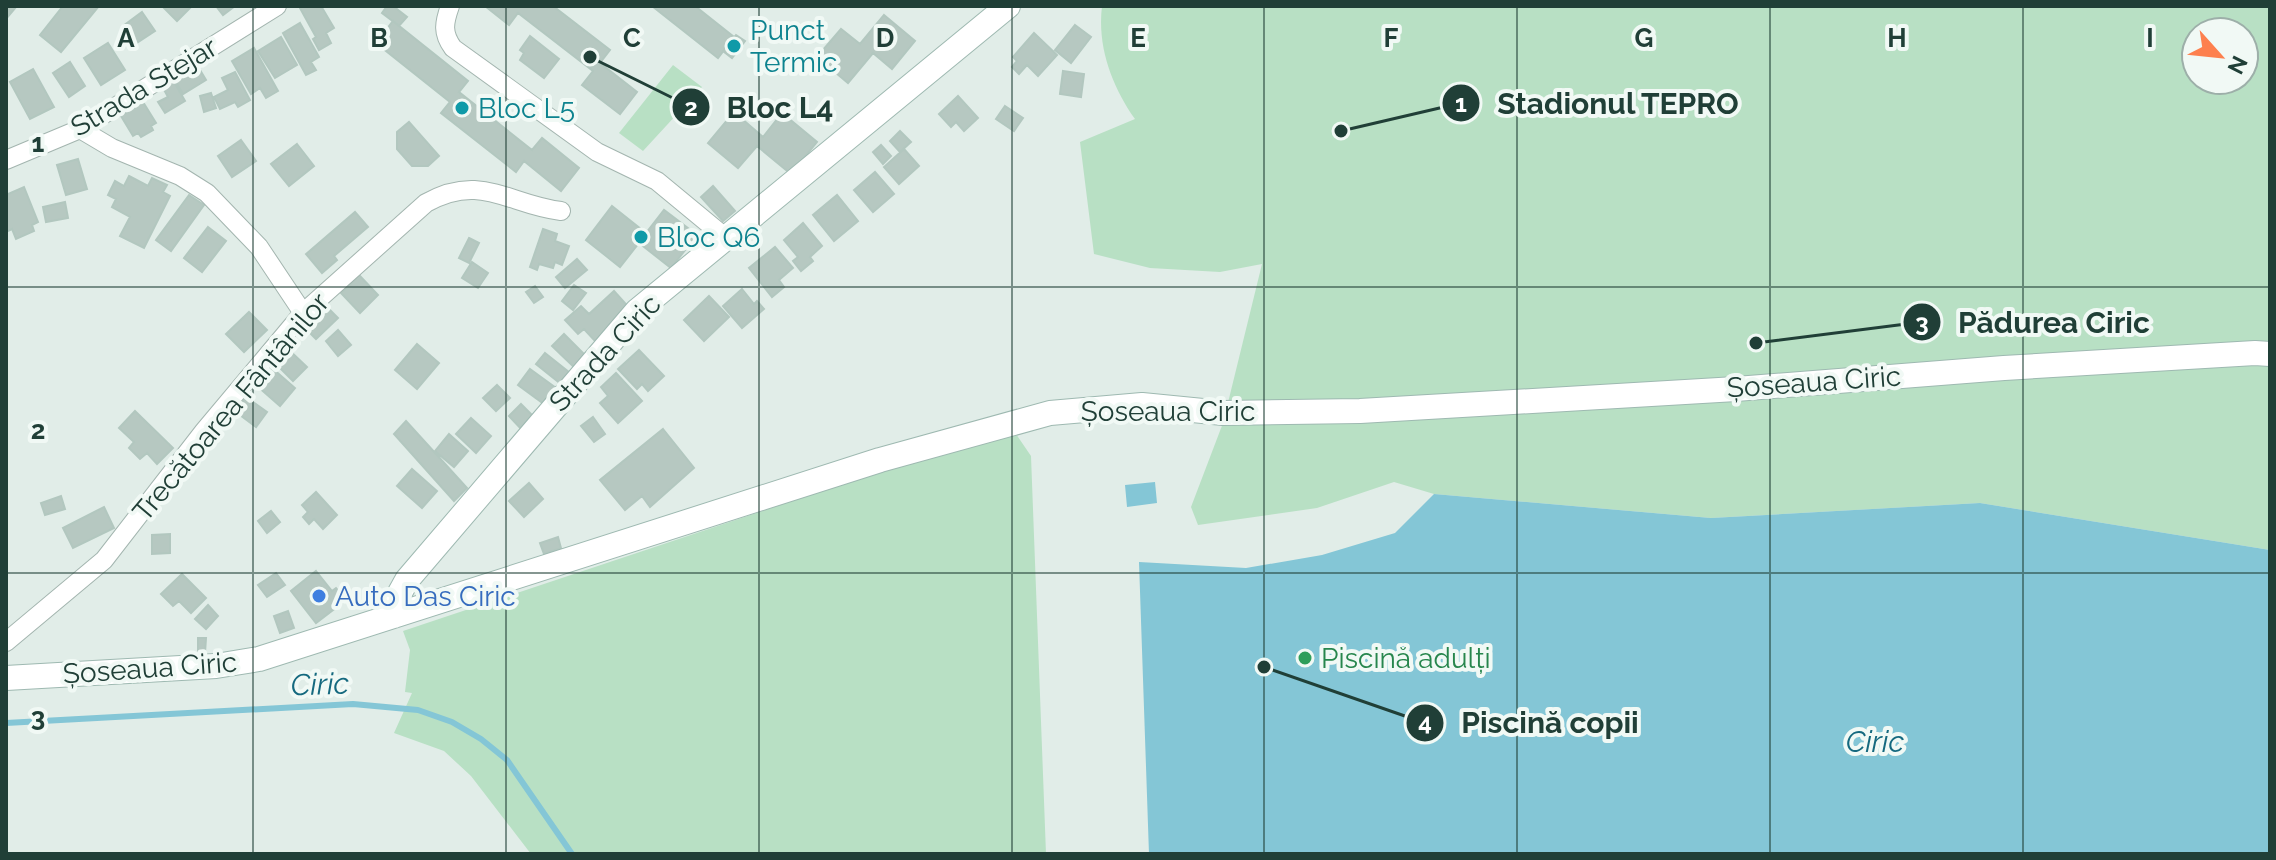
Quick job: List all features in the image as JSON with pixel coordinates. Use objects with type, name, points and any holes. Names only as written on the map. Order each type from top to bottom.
[{"type":"street","name":"Strada Stejar","points":[[6,160],[80,129],[277,6]]},
{"type":"street","points":[[450,6],[443,27],[446,39],[453,48],[597,152],[657,181],[726,238]]},
{"type":"street","name":"Strada Ciric","points":[[394,616],[397,598],[407,580],[637,311],[1008,6]]},
{"type":"street","points":[[80,129],[112,148],[180,176],[207,193],[259,247],[303,313]]},
{"type":"street","name":"Trecătoarea Fântânilor","points":[[6,642],[104,560],[204,431],[303,313],[426,203],[446,191],[464,189],[505,194],[561,211]]},
{"type":"street","name":"Șoseaua Ciric","points":[[6,678],[216,666],[259,659],[880,460],[1050,413],[1142,405],[1223,413],[1360,411],[1736,389],[2020,367],[2270,354]]},
{"type":"green space","points":[[1102,6],[2270,6],[2270,550],[1980,503],[1711,518],[1434,494],[1394,482],[1317,508],[1198,525],[1191,507],[1223,423],[1262,264],[1220,272],[1150,268],[1094,254],[1080,142],[1135,119],[1113,80],[1102,36]]},
{"type":"green space","points":[[673,65],[702,87],[643,151],[619,133]]},
{"type":"green space","points":[[1016,434],[1031,456],[1046,854],[531,854],[471,776],[444,751],[394,733],[412,693],[405,692],[410,650],[403,631],[885,470]]},
{"type":"water","points":[[1155,482],[1157,503],[1127,507],[1125,485]]},
{"type":"water","points":[[1434,494],[1711,518],[1980,503],[2270,550],[2270,854],[1149,854],[1139,562],[1246,568],[1322,555],[1395,533]]},
{"type":"building","points":[[6,6],[16,7],[6,19]]},
{"type":"building","points":[[63,6],[99,6],[61,52],[40,35]]},
{"type":"building","points":[[162,6],[192,6],[177,21]]},
{"type":"building","points":[[216,6],[235,6],[223,15]]},
{"type":"building","points":[[321,6],[334,28],[326,33],[331,43],[319,50],[313,39],[316,37],[300,8]]},
{"type":"building","points":[[387,6],[393,6],[407,17],[399,26],[382,13]]},
{"type":"building","points":[[485,6],[553,6],[610,50],[600,63],[637,92],[620,114],[582,85],[593,71],[518,13],[509,25]]},
{"type":"building","points":[[652,6],[695,6],[734,37],[718,58]]},
{"type":"building","points":[[142,12],[155,31],[135,44],[123,26]]},
{"type":"building","points":[[884,15],[915,41],[892,69],[873,53],[848,83],[817,57],[841,29],[860,44]]},
{"type":"building","name":"Bloc L5","points":[[393,21],[468,81],[459,92],[532,150],[542,138],[579,168],[561,191],[524,161],[516,172],[441,113],[450,102],[376,43]]},
{"type":"building","points":[[300,23],[319,57],[311,62],[316,70],[306,75],[283,33]]},
{"type":"building","points":[[1075,25],[1091,37],[1071,63],[1055,50]]},
{"type":"building","points":[[1034,33],[1057,55],[1038,76],[1027,65],[1019,74],[1012,67],[1017,61],[1013,57]]},
{"type":"building","name":"Punct Termic","points":[[736,35],[745,41],[732,58],[723,51]]},
{"type":"building","points":[[530,36],[559,59],[544,78],[520,60],[524,53],[520,50]]},
{"type":"building","points":[[281,37],[297,65],[275,78],[258,51]]},
{"type":"building","points":[[108,43],[125,70],[101,85],[84,58]]},
{"type":"building","points":[[254,48],[278,91],[266,98],[260,88],[251,94],[232,61]]},
{"type":"building","points":[[70,62],[85,86],[69,97],[53,73]]},
{"type":"building","points":[[197,65],[206,80],[183,94],[174,79]]},
{"type":"building","points":[[33,69],[54,107],[30,119],[10,82]]},
{"type":"building","points":[[1063,71],[1084,74],[1081,97],[1060,94]]},
{"type":"building","points":[[235,72],[250,100],[238,107],[235,102],[220,109],[214,97],[228,90],[222,78]]},
{"type":"building","points":[[173,80],[185,101],[165,113],[158,102],[168,97],[162,86]]},
{"type":"building","points":[[211,93],[216,108],[204,112],[200,96]]},
{"type":"building","points":[[958,96],[978,118],[964,131],[956,122],[951,127],[939,114]]},
{"type":"building","points":[[143,102],[156,123],[151,126],[153,130],[141,137],[138,133],[133,136],[121,116]]},
{"type":"building","points":[[1005,106],[1023,118],[1014,131],[996,119]]},
{"type":"building","points":[[734,112],[763,137],[782,113],[817,142],[791,174],[757,146],[738,168],[708,143]]},
{"type":"building","points":[[409,122],[439,156],[428,166],[412,166],[397,149],[397,132]]},
{"type":"building","points":[[900,131],[911,142],[900,152],[890,141]]},
{"type":"building","points":[[241,140],[256,161],[232,177],[218,156]]},
{"type":"building","points":[[297,144],[314,166],[289,186],[271,164]]},
{"type":"building","points":[[881,145],[891,156],[883,164],[873,152]]},
{"type":"building","points":[[904,149],[919,166],[899,184],[884,167]]},
{"type":"building","points":[[78,159],[87,189],[66,195],[57,165]]},
{"type":"building","points":[[875,172],[894,194],[873,212],[854,190]]},
{"type":"building","points":[[129,176],[148,186],[152,178],[167,185],[163,192],[170,196],[144,248],[120,236],[130,217],[112,207],[116,199],[108,195],[115,181],[124,186]]},
{"type":"building","points":[[713,186],[735,211],[723,221],[701,197]]},
{"type":"building","points":[[24,187],[38,222],[32,225],[34,231],[16,239],[12,229],[6,232],[6,195]]},
{"type":"building","points":[[189,195],[204,205],[171,251],[156,240]]},
{"type":"building","points":[[837,195],[858,221],[834,241],[813,215]]},
{"type":"building","points":[[65,202],[68,218],[46,222],[43,207]]},
{"type":"building","name":"Bloc Q6","points":[[612,206],[646,233],[664,210],[697,235],[671,268],[639,243],[620,267],[586,240]]},
{"type":"building","points":[[355,212],[368,227],[334,256],[337,260],[322,273],[306,254]]},
{"type":"building","points":[[803,223],[822,246],[810,257],[813,261],[801,271],[793,261],[798,257],[784,240]]},
{"type":"building","points":[[208,227],[226,241],[202,272],[184,258]]},
{"type":"building","points":[[543,229],[557,234],[555,241],[569,246],[562,265],[555,262],[553,268],[539,264],[537,270],[530,267]]},
{"type":"building","points":[[469,238],[479,243],[469,263],[459,258]]},
{"type":"building","points":[[775,247],[793,268],[779,280],[784,287],[772,297],[749,268]]},
{"type":"building","points":[[577,259],[587,270],[565,288],[556,277]]},
{"type":"building","points":[[472,262],[488,273],[478,288],[462,278]]},
{"type":"building","points":[[359,275],[378,295],[360,313],[341,293]]},
{"type":"building","points":[[574,285],[586,293],[573,310],[562,301]]},
{"type":"building","points":[[535,286],[543,297],[534,303],[526,292]]},
{"type":"building","points":[[742,289],[754,304],[757,301],[764,309],[742,328],[723,306]]},
{"type":"building","points":[[614,291],[632,311],[597,343],[584,329],[578,334],[565,320],[581,306],[589,314]]},
{"type":"building","points":[[709,296],[729,317],[704,341],[684,320]]},
{"type":"building","points":[[325,305],[338,318],[316,339],[303,326]]},
{"type":"building","points":[[249,312],[267,330],[244,352],[226,334]]},
{"type":"building","points":[[338,330],[351,345],[338,356],[326,341]]},
{"type":"building","points":[[564,334],[587,357],[576,369],[552,346]]},
{"type":"building","points":[[417,344],[439,363],[417,389],[395,370]]},
{"type":"building","points":[[288,349],[307,367],[293,381],[275,363]]},
{"type":"building","points":[[639,350],[664,376],[648,391],[642,384],[637,389],[618,369]]},
{"type":"building","points":[[545,353],[570,373],[561,384],[536,364]]},
{"type":"building","points":[[272,368],[295,388],[280,406],[257,386]]},
{"type":"building","points":[[530,369],[556,388],[544,404],[518,385]]},
{"type":"building","points":[[616,373],[642,401],[618,423],[600,403],[608,396],[601,387]]},
{"type":"building","points":[[497,385],[510,398],[496,411],[483,398]]},
{"type":"building","points":[[246,397],[267,412],[256,427],[236,412]]},
{"type":"building","points":[[521,404],[536,419],[524,432],[509,416]]},
{"type":"building","points":[[135,411],[173,448],[157,464],[147,453],[140,459],[129,448],[134,442],[119,428]]},
{"type":"building","points":[[593,417],[605,434],[594,442],[581,426]]},
{"type":"building","points":[[471,418],[491,436],[476,453],[456,434]]},
{"type":"building","points":[[406,421],[467,488],[454,501],[394,434]]},
{"type":"building","points":[[663,429],[694,468],[650,507],[642,496],[625,510],[600,480]]},
{"type":"building","points":[[449,434],[468,451],[454,467],[435,451]]},
{"type":"building","points":[[412,469],[437,491],[422,508],[397,486]]},
{"type":"building","points":[[529,483],[543,499],[524,517],[509,501]]},
{"type":"building","points":[[316,492],[337,515],[323,529],[314,519],[309,524],[303,517],[308,512],[302,505]]},
{"type":"building","points":[[61,496],[65,509],[45,515],[41,503]]},
{"type":"building","points":[[104,507],[114,528],[73,548],[63,528]]},
{"type":"building","points":[[271,511],[280,522],[267,533],[258,521]]},
{"type":"building","points":[[170,534],[170,553],[152,554],[152,535]]},
{"type":"building","points":[[558,537],[561,548],[544,554],[540,543]]},
{"type":"building","name":"Auto Das Ciric","points":[[316,571],[332,591],[336,588],[346,600],[316,623],[291,591]]},
{"type":"building","points":[[276,573],[285,585],[267,597],[258,585]]},
{"type":"building","points":[[182,574],[206,598],[191,613],[179,601],[173,606],[161,594]]},
{"type":"building","points":[[208,605],[218,616],[206,629],[195,619]]},
{"type":"building","points":[[288,611],[294,628],[280,633],[274,616]]},
{"type":"building","points":[[198,638],[206,638],[205,653],[198,652]]},
{"type":"waterway","name":"Ciric","points":[[6,723],[353,704],[418,710],[452,722],[481,739],[507,760],[572,854]]},
{"type":"place","name":"Punct Termic","points":[[734,46]]},
{"type":"place","name":"Bloc L4","points":[[590,57]]},
{"type":"place","name":"Bloc L5","points":[[462,108]]},
{"type":"place","name":"Stadionul TEPRO","points":[[1341,131]]},
{"type":"place","name":"Bloc Q6","points":[[641,237]]},
{"type":"place","name":"Pădurea Ciric","points":[[1756,343]]},
{"type":"place","name":"Auto Das Ciric","points":[[319,596]]},
{"type":"place","name":"Piscină adulți","points":[[1305,658]]},
{"type":"place","name":"Piscină copii","points":[[1264,667]]}]
